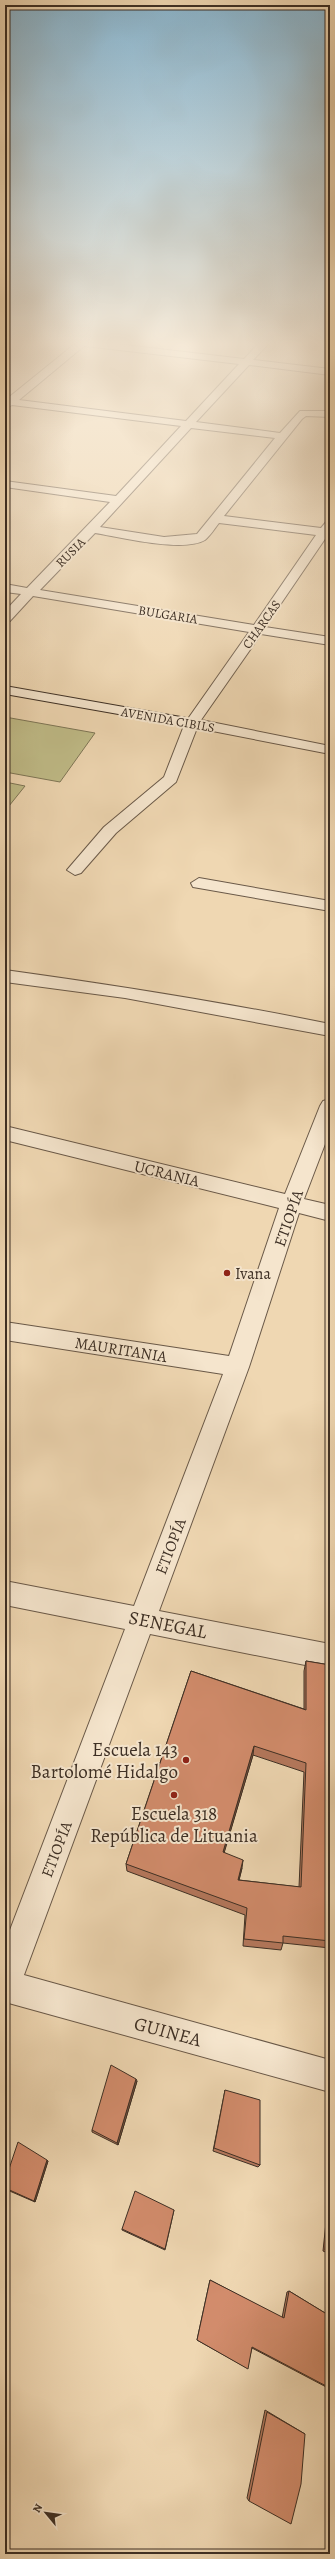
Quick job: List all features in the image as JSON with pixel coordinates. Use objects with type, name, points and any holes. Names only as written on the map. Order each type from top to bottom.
[{"type":"street","name":"RUSIA","points":[[5,618],[92,530],[153,462]]},
{"type":"street","points":[[92,530],[188,542],[201,537],[260,462]]},
{"type":"street","points":[[5,484],[119,500]]},
{"type":"street","points":[[216,519],[328,530]]},
{"type":"street","name":"CHARCAS","points":[[75,870],[110,830],[154,795],[171,779],[180,761],[184,741],[192,723],[328,530]]},
{"type":"street","name":"BULGARIA","points":[[5,588],[259,628],[330,641]]},
{"type":"street","name":"AVENIDA CIBILS","points":[[5,690],[192,723],[330,750]]},
{"type":"street","points":[[199,884],[330,906]]},
{"type":"street","points":[[5,976],[133,994],[242,1012],[330,1030]]},
{"type":"street","name":"ETIOPÍA","points":[[5,1985],[237,1368],[292,1205],[330,1106]]},
{"type":"street","name":"UCRANIA","points":[[5,1132],[292,1205],[330,1213]]},
{"type":"street","name":"MAURITANIA","points":[[5,1331],[237,1368]]},
{"type":"street","name":"SENEGAL","points":[[5,1593],[142,1618],[330,1657]]},
{"type":"street","name":"GUINEA","points":[[5,1985],[330,2076]]},
{"type":"shaded area","points":[[5,717],[95,733],[60,782],[5,772]]},
{"type":"shaded area","points":[[5,782],[25,786],[5,811]]},
{"type":"building","points":[[306,1661],[330,1665],[330,1941],[283,1936],[283,1943],[244,1939],[247,1908],[126,1864],[191,1671],[306,1710]],"holes":[[[254,1746],[306,1763],[301,1887],[238,1880],[243,1860],[223,1852]]]},
{"type":"building","points":[[111,2065],[136,2079],[117,2143],[92,2130]]},
{"type":"building","points":[[225,2090],[260,2100],[260,2165],[214,2148]]},
{"type":"building","points":[[18,2142],[47,2160],[34,2201],[5,2188],[5,2181]]},
{"type":"building","points":[[135,2191],[174,2210],[165,2249],[122,2229]]},
{"type":"building","points":[[330,2206],[330,2251],[325,2250]]},
{"type":"building","points":[[210,2280],[284,2318],[289,2291],[330,2316],[330,2388],[252,2347],[248,2369],[197,2340]]},
{"type":"building","points":[[267,2412],[305,2434],[301,2484],[291,2524],[249,2501]]},
{"type":"place","name":"Ivana","points":[[227,1273]]},
{"type":"place","name":"Escuela 143 Bartolomé Hidalgo","points":[[186,1760]]},
{"type":"place","name":"Escuela 318 República de Lituania","points":[[174,1795]]}]
